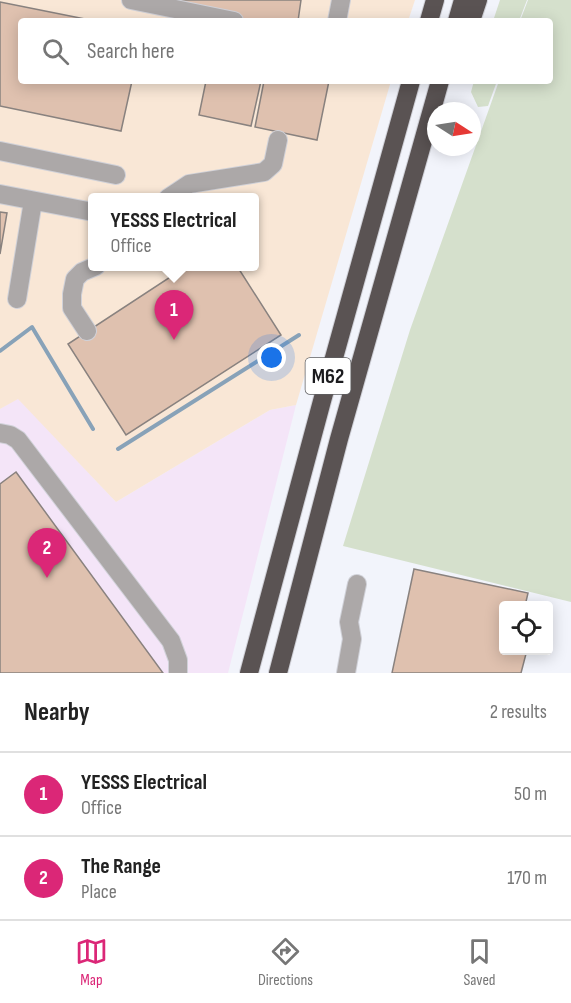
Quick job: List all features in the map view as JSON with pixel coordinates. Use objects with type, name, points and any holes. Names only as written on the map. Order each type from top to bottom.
[{"type":"highway","points":[[429,18],[434,0]]},
{"type":"highway","points":[[458,18],[463,0]]},
{"type":"highway","points":[[472,18],[478,0]]},
{"type":"highway","name":"M62","points":[[249,673],[410,84]]},
{"type":"highway","name":"M62","points":[[278,673],[339,439],[439,84]]},
{"type":"highway","points":[[442,102],[449,84]]},
{"type":"highway","name":"M62","points":[[401,217],[427,144]]},
{"type":"lane","points":[[131,0],[219,18]]},
{"type":"lane","points":[[338,18],[341,0]]},
{"type":"lane","points":[[176,193],[189,184],[264,172],[273,164],[278,140]]},
{"type":"lane","points":[[0,151],[116,174]]},
{"type":"lane","points":[[0,195],[88,211]]},
{"type":"lane","points":[[17,299],[33,201]]},
{"type":"lane","points":[[87,332],[72,308],[72,294],[75,279],[88,270]]},
{"type":"lane","points":[[0,433],[18,440],[171,641],[178,660],[178,673]]},
{"type":"lane","points":[[346,673],[352,639],[349,622],[357,584]]},
{"type":"shaded area","points":[[0,0],[415,0],[409,18],[18,18],[18,84],[390,84],[296,405],[270,410],[116,502],[18,399],[0,409]]},
{"type":"shaded area","points":[[18,398],[116,502],[270,410],[296,405],[228,673],[0,673],[0,409]]},
{"type":"green space","points":[[500,0],[527,0],[520,18],[494,18]]},
{"type":"green space","points":[[528,0],[571,0],[571,602],[343,546],[410,330],[472,156],[481,156],[481,131],[498,84],[553,84],[553,18],[521,18]]},
{"type":"green space","points":[[473,84],[496,84],[488,106],[481,107],[481,102],[476,102],[471,92]]},
{"type":"building","points":[[181,0],[301,0],[298,18],[239,18],[179,7]]},
{"type":"building","points":[[0,2],[80,18],[18,18],[18,84],[131,84],[121,131],[0,106]]},
{"type":"building","points":[[205,84],[260,84],[251,126],[199,115]]},
{"type":"building","points":[[263,84],[328,84],[317,140],[255,127]]},
{"type":"building","points":[[0,212],[7,213],[0,254]]},
{"type":"building","points":[[179,271],[240,271],[281,335],[126,435],[68,344]]},
{"type":"building","points":[[16,472],[163,673],[0,673],[0,484]]},
{"type":"building","points":[[414,569],[528,593],[526,601],[499,601],[499,655],[526,655],[521,673],[392,673]]},
{"type":"waterway","points":[[0,351],[32,327],[93,429]]},
{"type":"waterway","points":[[118,449],[299,335]]},
{"type":"place","name":"YESSS Electrical","points":[[174,340]]},
{"type":"place","name":"The Range","points":[[47,578]]}]
